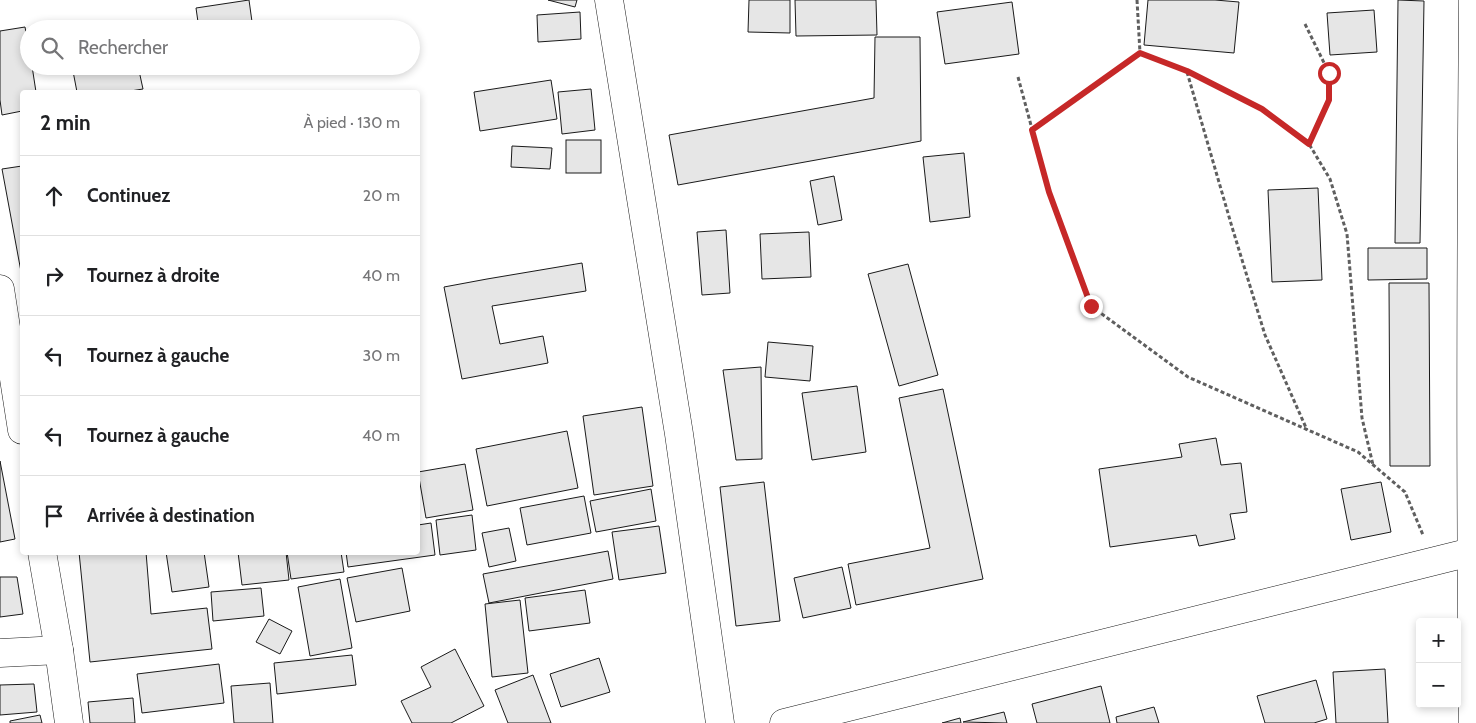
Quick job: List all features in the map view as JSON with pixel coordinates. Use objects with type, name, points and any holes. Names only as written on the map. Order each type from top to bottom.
[{"type":"main road","points":[[609,0],[679,434],[720,723]]},
{"type":"main road","points":[[1472,0],[1473,723]]},
{"type":"main road","points":[[0,289],[20,417]]},
{"type":"main road","points":[[784,723],[1434,561],[1473,553]]},
{"type":"main road","points":[[43,555],[69,723]]},
{"type":"main road","points":[[0,653],[59,650]]},
{"type":"path","points":[[1137,0],[1140,53]]},
{"type":"path","points":[[1305,24],[1329,73],[1329,100],[1309,144]]},
{"type":"path","points":[[1140,53],[1187,71],[1262,109],[1309,144],[1330,179],[1346,234],[1362,418],[1373,465]]},
{"type":"path","points":[[1032,130],[1140,53]]},
{"type":"path","points":[[1187,71],[1265,334],[1307,430]]},
{"type":"path","points":[[1018,77],[1049,192],[1091,306],[1188,377],[1358,452],[1405,492],[1434,561]]},
{"type":"building","points":[[249,0],[252,20],[198,20],[196,8]]},
{"type":"building","points":[[548,0],[577,0],[575,7]]},
{"type":"building","points":[[749,0],[790,0],[790,33],[748,32]]},
{"type":"building","points":[[795,0],[876,0],[877,35],[796,36]]},
{"type":"building","points":[[1148,0],[1239,2],[1234,53],[1144,45]]},
{"type":"building","points":[[1398,0],[1424,1],[1420,243],[1395,243]]},
{"type":"building","points":[[1012,2],[1019,54],[945,64],[937,12]]},
{"type":"building","points":[[1374,10],[1377,52],[1330,55],[1327,13]]},
{"type":"building","points":[[580,12],[581,39],[538,42],[537,15]]},
{"type":"building","points":[[20,28],[20,75],[33,75],[36,90],[20,90],[20,111],[2,115],[0,100],[0,31]]},
{"type":"building","points":[[875,37],[920,37],[921,141],[678,185],[669,135],[874,98]]},
{"type":"building","points":[[74,75],[140,75],[143,89],[137,90],[77,90]]},
{"type":"building","points":[[551,80],[557,119],[480,131],[474,92]]},
{"type":"building","points":[[591,89],[595,130],[562,134],[558,92]]},
{"type":"building","points":[[566,140],[601,140],[601,173],[566,173]]},
{"type":"building","points":[[512,146],[552,148],[550,169],[511,167]]},
{"type":"building","points":[[964,153],[970,217],[930,222],[923,157]]},
{"type":"building","points":[[20,166],[20,266],[2,169]]},
{"type":"building","points":[[834,176],[842,220],[818,225],[810,181]]},
{"type":"building","points":[[1318,188],[1322,280],[1272,282],[1268,190]]},
{"type":"building","points":[[726,230],[730,293],[702,295],[697,232]]},
{"type":"building","points":[[809,232],[811,277],[762,279],[760,234]]},
{"type":"building","points":[[1368,248],[1427,248],[1427,279],[1368,280]]},
{"type":"building","points":[[582,263],[586,291],[492,306],[500,344],[543,336],[548,363],[462,379],[444,287]]},
{"type":"building","points":[[908,264],[938,375],[899,386],[868,274]]},
{"type":"building","points":[[1389,283],[1429,283],[1430,466],[1390,466]]},
{"type":"building","points":[[768,342],[813,346],[810,381],[765,377]]},
{"type":"building","points":[[761,367],[762,459],[736,460],[723,370]]},
{"type":"building","points":[[857,386],[866,452],[812,460],[802,393]]},
{"type":"building","points":[[943,389],[983,579],[856,605],[848,564],[930,548],[899,398]]},
{"type":"building","points":[[642,407],[653,486],[594,495],[583,416]]},
{"type":"building","points":[[567,431],[578,488],[487,506],[476,449]]},
{"type":"building","points":[[1216,438],[1221,465],[1241,463],[1247,512],[1230,514],[1235,539],[1199,546],[1196,535],[1110,547],[1099,469],[1182,457],[1179,444]]},
{"type":"building","points":[[0,461],[15,539],[0,542]]},
{"type":"building","points":[[465,464],[473,510],[426,518],[420,484],[420,472]]},
{"type":"building","points":[[764,482],[780,621],[736,626],[720,487]]},
{"type":"building","points":[[1381,482],[1391,532],[1351,540],[1341,489]]},
{"type":"building","points":[[651,489],[656,521],[596,532],[590,501]]},
{"type":"building","points":[[584,496],[591,533],[527,545],[520,508]]},
{"type":"building","points":[[472,515],[476,550],[440,555],[436,520]]},
{"type":"building","points":[[431,523],[435,555],[348,567],[346,555],[420,555],[420,525]]},
{"type":"building","points":[[659,526],[666,573],[619,580],[612,532]]},
{"type":"building","points":[[509,528],[516,561],[489,567],[482,533]]},
{"type":"building","points":[[608,551],[613,579],[489,603],[483,574]]},
{"type":"building","points":[[79,555],[146,555],[151,614],[207,608],[212,649],[90,662]]},
{"type":"building","points":[[166,555],[204,555],[209,587],[172,592]]},
{"type":"building","points":[[238,555],[286,555],[289,580],[242,585]]},
{"type":"building","points":[[287,555],[341,555],[344,572],[291,579]]},
{"type":"building","points":[[842,567],[851,608],[803,618],[794,578]]},
{"type":"building","points":[[402,568],[410,611],[356,622],[347,578]]},
{"type":"building","points":[[0,577],[17,577],[23,614],[0,617]]},
{"type":"building","points":[[340,579],[352,648],[310,656],[298,587]]},
{"type":"building","points":[[261,588],[264,616],[213,621],[211,592]]},
{"type":"building","points":[[585,590],[590,623],[529,631],[525,598]]},
{"type":"building","points":[[520,600],[528,673],[492,677],[485,604]]},
{"type":"building","points":[[269,619],[292,631],[280,654],[256,642]]},
{"type":"building","points":[[455,649],[484,706],[451,723],[412,723],[401,701],[431,687],[421,667]]},
{"type":"building","points":[[352,655],[356,685],[277,694],[274,663]]},
{"type":"building","points":[[599,658],[610,692],[561,707],[550,674]]},
{"type":"building","points":[[219,664],[224,703],[142,713],[137,674]]},
{"type":"building","points":[[1385,669],[1388,723],[1336,723],[1333,672]]},
{"type":"building","points":[[533,675],[551,723],[508,723],[495,690]]},
{"type":"building","points":[[1316,680],[1327,719],[1314,723],[1265,723],[1257,696]]},
{"type":"building","points":[[270,683],[273,723],[234,723],[231,686]]},
{"type":"building","points":[[34,684],[37,712],[0,715],[0,685]]},
{"type":"building","points":[[1101,686],[1110,723],[1037,723],[1032,704]]},
{"type":"building","points":[[133,698],[135,723],[90,723],[88,702]]},
{"type":"building","points":[[1154,707],[1159,723],[1117,723],[1116,717]]},
{"type":"building","points":[[1004,712],[1007,723],[963,722]]},
{"type":"building","points":[[40,715],[42,723],[10,723],[10,721]]},
{"type":"building","points":[[960,718],[961,723],[942,723]]},
{"type":"route","points":[[1091,306],[1049,192],[1032,130],[1140,53],[1187,71],[1262,109],[1309,144],[1329,100],[1329,73]]}]
